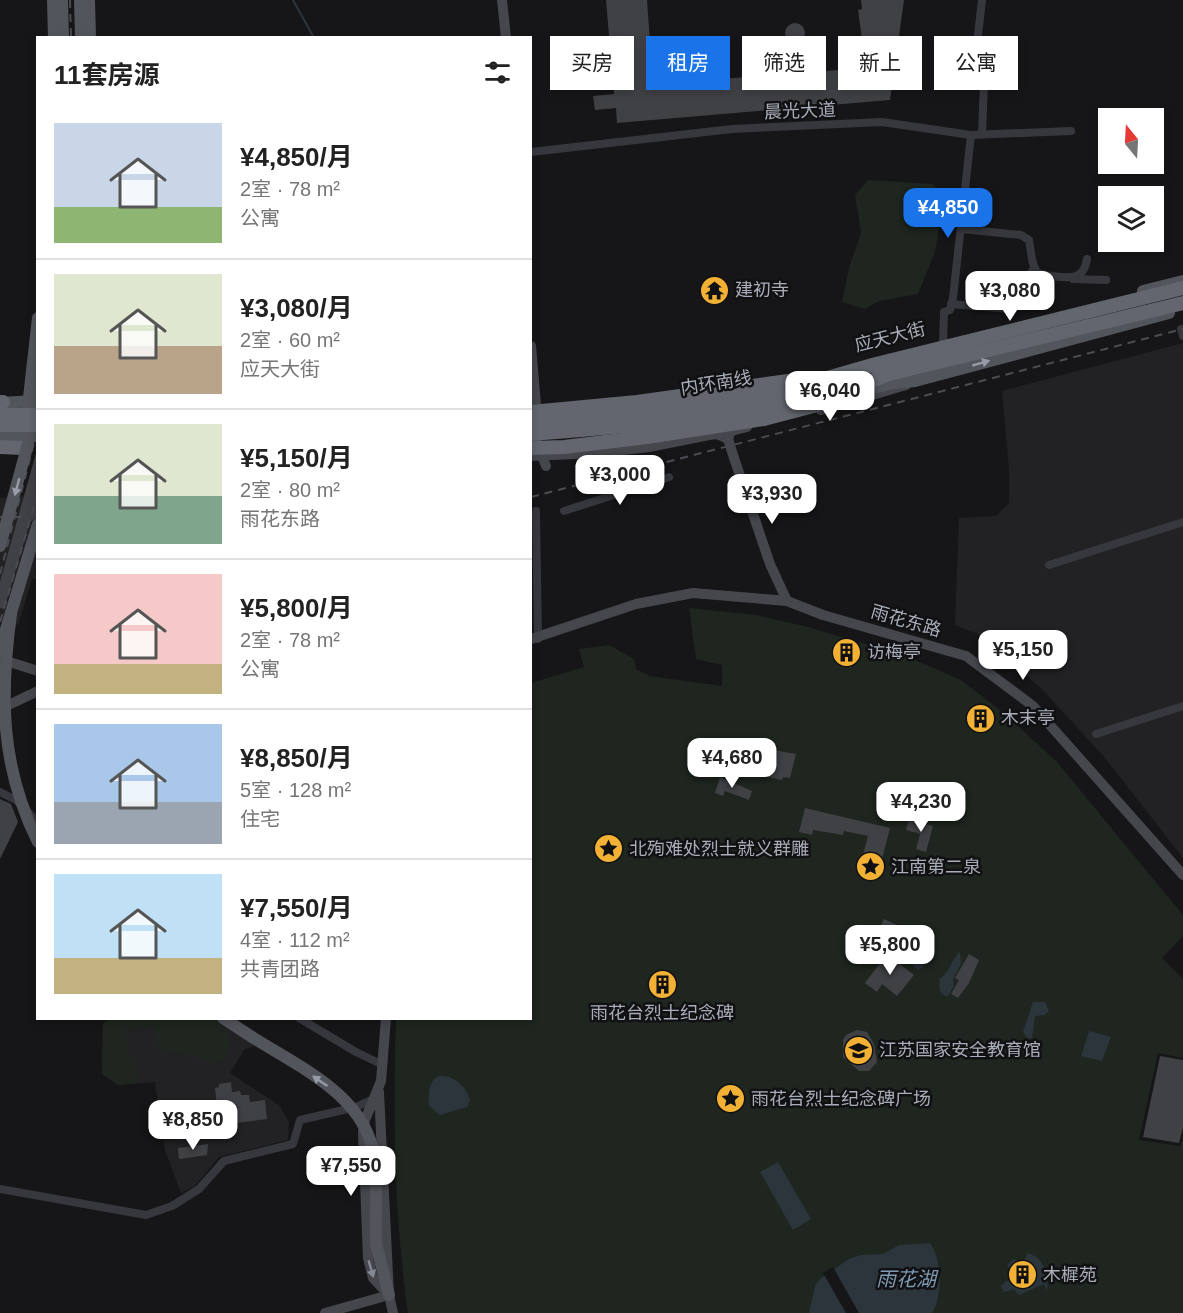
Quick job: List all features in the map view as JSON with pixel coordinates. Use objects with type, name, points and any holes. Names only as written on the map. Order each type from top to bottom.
[{"type":"highway","name":"内环南线","points":[[533,417],[575,420],[728,401],[826,379],[1183,288]]},
{"type":"highway","name":"内环南线","points":[[535,449],[636,425],[756,408],[1183,303]]},
{"type":"highway","points":[[1,405],[36,414]]},
{"type":"highway","points":[[0,425],[36,425]]},
{"type":"highway","points":[[0,445],[22,442]]},
{"type":"main road","points":[[53,0],[54,36]]},
{"type":"main road","points":[[62,0],[63,36]]},
{"type":"main road","points":[[80,0],[81,36]]},
{"type":"main road","points":[[89,0],[90,36]]},
{"type":"main road","name":"应天大街","points":[[533,417],[641,407],[767,387],[1183,281]]},
{"type":"main road","points":[[535,449],[567,441],[722,420],[825,400],[893,382],[915,381],[1183,310]]},
{"type":"main road","points":[[943,342],[951,372]]},
{"type":"main road","points":[[22,442],[34,401],[36,360]]},
{"type":"main road","points":[[0,546],[28,444],[36,399]]},
{"type":"main road","points":[[1,405],[34,401]]},
{"type":"main road","points":[[0,435],[36,447]]},
{"type":"main road","points":[[0,453],[36,437]]},
{"type":"main road","points":[[0,649],[36,531]]},
{"type":"main road","points":[[11,614],[4,656],[3,722],[14,786],[36,837]]},
{"type":"main road","points":[[226,1020],[336,1091],[358,1114],[370,1139],[374,1158],[376,1244],[388,1295]]},
{"type":"street","points":[[502,0],[506,36]]},
{"type":"street","points":[[982,0],[976,52],[984,83],[982,134]]},
{"type":"street","name":"晨光大道","points":[[532,152],[732,129],[882,122],[971,135],[1071,130]]},
{"type":"street","points":[[943,342],[944,312],[950,310],[962,230],[971,135]]},
{"type":"street","points":[[962,230],[1021,235],[1029,240],[1035,268],[1042,274],[1072,279],[1106,280]]},
{"type":"street","points":[[1072,279],[1086,267],[1087,259]]},
{"type":"street","points":[[951,304],[1005,309],[1015,307],[1026,278],[1035,268]]},
{"type":"street","points":[[787,601],[770,564],[734,458],[728,439],[731,431],[811,412],[915,381]]},
{"type":"street","points":[[532,382],[535,449],[639,448],[717,434],[728,439]]},
{"type":"street","points":[[564,511],[669,477]]},
{"type":"street","points":[[535,639],[536,511]]},
{"type":"street","points":[[1050,565],[1183,522]]},
{"type":"street","name":"雨花东路","points":[[535,639],[636,604],[693,593],[787,601],[823,615],[966,656],[1032,706],[1183,875]]},
{"type":"street","points":[[0,659],[36,672]]},
{"type":"street","points":[[0,709],[35,692]]},
{"type":"street","points":[[1096,734],[1183,706]]},
{"type":"street","points":[[0,792],[16,800],[36,820]]},
{"type":"street","points":[[302,1020],[356,1052],[383,1065]]},
{"type":"street","points":[[387,1020],[383,1065],[377,1093],[363,1127],[367,1247],[373,1278],[388,1295]]},
{"type":"street","points":[[0,1189],[146,1215],[172,1206],[199,1189],[224,1161],[293,1144],[300,1120],[356,1107],[377,1093]]},
{"type":"street","points":[[377,1093],[388,1295],[393,1313]]},
{"type":"street","points":[[325,1313],[388,1295]]},
{"type":"shaded area","points":[[868,180],[933,184],[944,198],[935,252],[918,294],[879,301],[865,309],[842,302],[849,268],[861,233],[855,195]]},
{"type":"shaded area","points":[[1183,343],[1183,858],[1105,758],[1042,689],[978,634],[955,625],[959,518],[996,516],[1009,503],[1009,469],[1002,391]]},
{"type":"shaded area","points":[[36,494],[36,579],[32,579],[18,625],[0,621],[0,498]]},
{"type":"shaded area","points":[[689,608],[756,615],[804,626],[903,655],[961,680],[1005,714],[1057,762],[1183,915],[1183,936],[1162,958],[1183,979],[1183,1058],[1158,1053],[1139,1140],[1180,1146],[1183,1140],[1183,1313],[408,1313],[403,1276],[396,1166],[396,1020],[532,1020],[532,683],[584,667],[579,649],[609,645],[634,659],[636,669],[650,676],[722,686],[722,665],[696,659]]},
{"type":"shaded area","points":[[107,1020],[217,1020],[255,1046],[244,1050],[230,1073],[280,1106],[289,1122],[288,1140],[219,1157],[195,1186],[181,1193],[165,1150],[155,1082],[118,1085],[102,1074],[103,1024]]},
{"type":"shaded area","points":[[107,1020],[219,1020],[224,1024],[230,1045],[223,1060],[212,1064],[196,1056],[159,1050],[155,1026],[127,1029],[129,1057],[135,1057],[138,1083],[118,1085],[102,1074],[103,1024]]},
{"type":"shaded area","points":[[203,1103],[206,1105],[210,1127],[181,1130],[177,1106]]},
{"type":"water","points":[[914,935],[932,947],[922,968],[918,970],[904,956]]},
{"type":"water","points":[[960,952],[961,964],[953,979],[954,986],[947,997],[940,989],[940,978]]},
{"type":"water","points":[[1033,1002],[1045,1002],[1049,1011],[1045,1015],[1035,1016],[1032,1038],[1028,1039],[1023,1032]]},
{"type":"water","points":[[1089,1031],[1111,1037],[1102,1061],[1081,1056]]},
{"type":"water","points":[[439,1076],[450,1077],[462,1086],[470,1100],[467,1107],[440,1115],[429,1106],[432,1082]]},
{"type":"water","points":[[778,1162],[811,1219],[793,1230],[760,1172]]},
{"type":"water","name":"雨花湖","points":[[930,1243],[937,1258],[940,1278],[936,1306],[932,1313],[809,1313],[815,1286],[820,1279],[849,1259],[861,1255],[883,1254],[899,1245]]},
{"type":"water","points":[[1028,1253],[1038,1259],[1045,1268],[1047,1291],[1044,1284],[1019,1295],[1014,1289],[1004,1292],[1001,1286],[1006,1281],[1015,1280],[1022,1285],[1025,1283],[1027,1267],[1019,1265],[1013,1273],[1007,1265],[1013,1259],[1023,1262]]},
{"type":"pier","points":[[833,1267],[859,1313],[846,1313],[823,1273]]},
{"type":"building","points":[[606,0],[647,0],[650,36],[646,36],[646,90],[730,90],[730,78],[742,77],[742,90],[826,90],[826,71],[838,70],[838,90],[891,90],[890,100],[617,123],[616,108],[595,110],[593,96],[614,94],[614,90],[634,90],[634,36],[609,36]]},
{"type":"building","points":[[861,0],[904,0],[899,36],[862,36],[858,10],[862,9]]},
{"type":"building","points":[[791,24],[799,24],[804,29],[804,36],[786,36],[786,29]]},
{"type":"building","points":[[36,453],[36,518],[30,522],[4,609],[0,608],[0,582]]},
{"type":"building","points":[[768,749],[796,754],[790,778],[783,777],[782,780],[763,776]]},
{"type":"building","points":[[720,777],[752,791],[749,800],[725,791],[723,796],[715,793]]},
{"type":"building","points":[[0,799],[11,804],[18,822],[0,859]]},
{"type":"building","points":[[805,808],[890,828],[882,859],[863,855],[868,836],[844,831],[843,835],[813,830],[812,835],[799,832]]},
{"type":"building","points":[[909,819],[933,826],[926,852],[916,849],[920,834],[906,830]]},
{"type":"building","points":[[884,919],[897,925],[884,948],[873,942]]},
{"type":"building","points":[[887,954],[914,975],[897,996],[882,984],[877,992],[865,983]]},
{"type":"building","points":[[969,954],[979,960],[969,983],[958,998],[951,994],[959,980],[955,978]]},
{"type":"building","name":"江苏国家安全教育馆","points":[[857,1030],[867,1032],[874,1044],[877,1062],[869,1071],[859,1071],[843,1057],[843,1040],[846,1035]]},
{"type":"building","points":[[1160,1056],[1183,1060],[1183,1127],[1179,1143],[1143,1137]]},
{"type":"building","points":[[231,1082],[232,1092],[240,1091],[241,1095],[249,1095],[250,1102],[265,1100],[267,1119],[219,1125],[215,1088],[219,1087],[219,1084]]},
{"type":"building","points":[[208,1144],[207,1155],[179,1159],[178,1148]]},
{"type":"waterway","points":[[293,0],[313,36]]},
{"type":"railway","points":[[70,0],[71,36]]},
{"type":"railway","points":[[532,497],[1183,329]]},
{"type":"railway","points":[[0,574],[36,436]]},
{"type":"railway","points":[[0,622],[36,500]]},
{"type":"railway","points":[[0,517],[23,517]]},
{"type":"place","name":"建初寺","points":[[714,290]]},
{"type":"place","name":"访梅亭","points":[[846,652]]},
{"type":"place","name":"木末亭","points":[[980,718]]},
{"type":"place","name":"北殉难处烈士就义群雕","points":[[608,849]]},
{"type":"place","name":"江南第二泉","points":[[870,867]]},
{"type":"place","name":"雨花台烈士纪念碑","points":[[662,984]]},
{"type":"place","name":"江苏国家安全教育馆","points":[[858,1050]]},
{"type":"place","name":"雨花台烈士纪念碑广场","points":[[730,1099]]},
{"type":"place","name":"木樨苑","points":[[1022,1275]]}]
